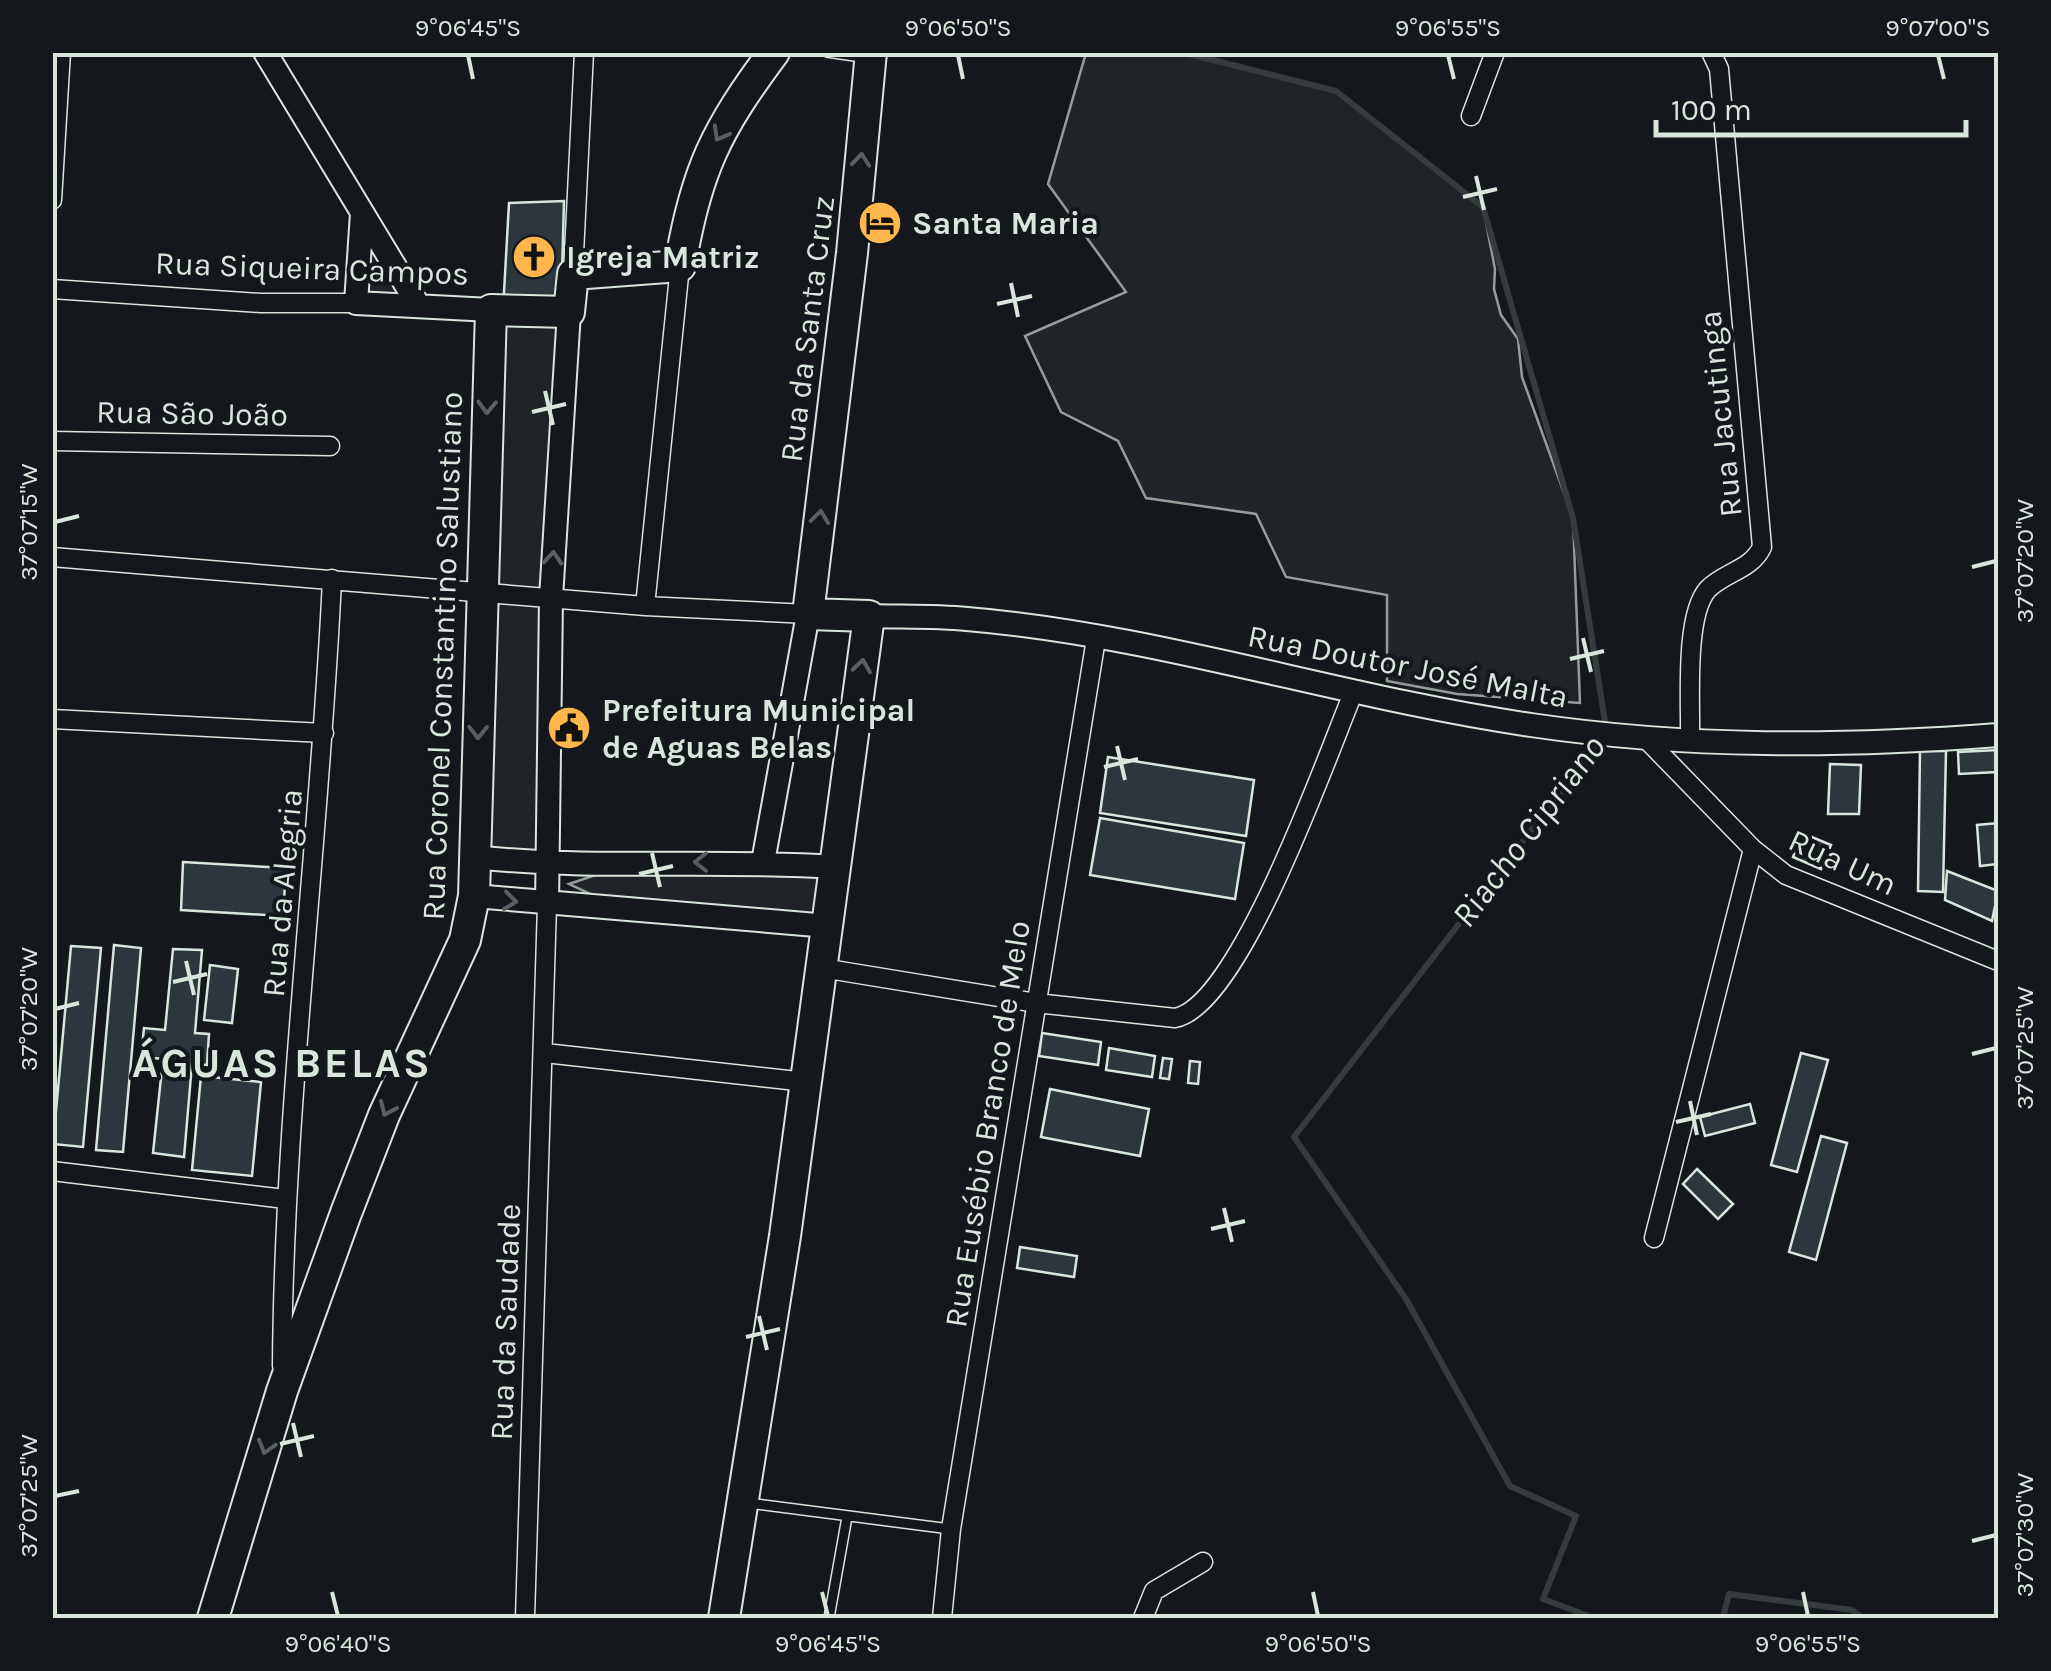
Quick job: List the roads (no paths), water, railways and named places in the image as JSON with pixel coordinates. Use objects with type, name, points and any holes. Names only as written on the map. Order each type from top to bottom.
[{"type":"main road","points":[[569,312],[573,274],[680,266],[702,168],[733,110],[774,52]]},
{"type":"main road","name":"Rua da Santa Cruz","points":[[808,614],[852,253],[871,55]]},
{"type":"main road","name":"Rua Siqueira Campos","points":[[492,310],[569,312]]},
{"type":"main road","name":"Rua Coronel Constantino Salustiano","points":[[213,1618],[282,1391],[384,1115],[465,940],[474,896],[492,310]]},
{"type":"main road","points":[[724,1618],[806,1082],[869,616],[808,614]]},
{"type":"street","points":[[52,200],[61,52]]},
{"type":"street","points":[[265,52],[416,303]]},
{"type":"street","points":[[573,274],[584,52]]},
{"type":"street","points":[[1471,116],[1495,52]]},
{"type":"street","name":"Rua Jacutinga","points":[[1690,741],[1694,635],[1700,600],[1712,585],[1751,562],[1762,547],[1719,69],[1711,52]]},
{"type":"street","points":[[356,303],[362,213]]},
{"type":"street","points":[[645,606],[680,266]]},
{"type":"street","name":"Rua Siqueira Campos","points":[[52,290],[227,301],[416,303],[492,310]]},
{"type":"street","points":[[547,905],[551,598],[569,312]]},
{"type":"street","name":"Rua São João","points":[[52,442],[179,440],[330,446]]},
{"type":"street","points":[[52,557],[645,606],[808,614],[763,862]]},
{"type":"street","name":"Rua da Alegria","points":[[282,1391],[285,1198],[324,733],[332,578]]},
{"type":"street","name":"Rua Doutor José Malta","points":[[869,616],[968,619],[1096,638],[1533,726],[1645,738],[1842,744],[1998,736]]},
{"type":"street","name":"Rua Eusébio Branco de Melo","points":[[942,1618],[951,1529],[1096,638]]},
{"type":"street","points":[[822,968],[1036,1004],[1183,1017],[1200,1008],[1241,949],[1354,691]]},
{"type":"street","points":[[52,719],[324,733]]},
{"type":"street","name":"Rua Um","points":[[1645,738],[1753,849],[1809,886],[1998,961]]},
{"type":"street","points":[[1654,1238],[1736,930],[1753,849]]},
{"type":"street","points":[[474,857],[546,865],[763,862],[834,867]]},
{"type":"street","points":[[474,896],[828,926]]},
{"type":"street","name":"Rua da Saudade","points":[[525,1618],[547,905]]},
{"type":"street","points":[[544,1054],[806,1082]]},
{"type":"street","points":[[52,1170],[285,1198]]},
{"type":"street","points":[[1144,1618],[1154,1591],[1204,1562]]},
{"type":"street","name":"Rua da Saudade","points":[[514,1618],[524,1594]]},
{"type":"lane","points":[[827,52],[871,55]]},
{"type":"lane","points":[[740,1502],[951,1529]]},
{"type":"lane","points":[[830,1618],[847,1517]]},
{"type":"waterway","name":"Riacho Cipriano","points":[[1181,52],[1336,91],[1483,207],[1573,518],[1606,728]]},
{"type":"waterway","name":"Riacho Cipriano","points":[[1594,1618],[1543,1599],[1576,1516],[1510,1486],[1406,1299],[1294,1137],[1602,739]]},
{"type":"waterway","name":"Riacho Cipriano","points":[[1723,1618],[1729,1594],[1852,1610],[1863,1618]]},
{"type":"place","name":"Santa Maria","points":[[880,223]]},
{"type":"place","name":"Igreja Matriz","points":[[534,257]]},
{"type":"place","name":"Prefeitura Municipal de Aguas Belas","points":[[569,728]]},
{"type":"district","name":"ÁGUAS BELAS","points":[[282,1062]]}]
